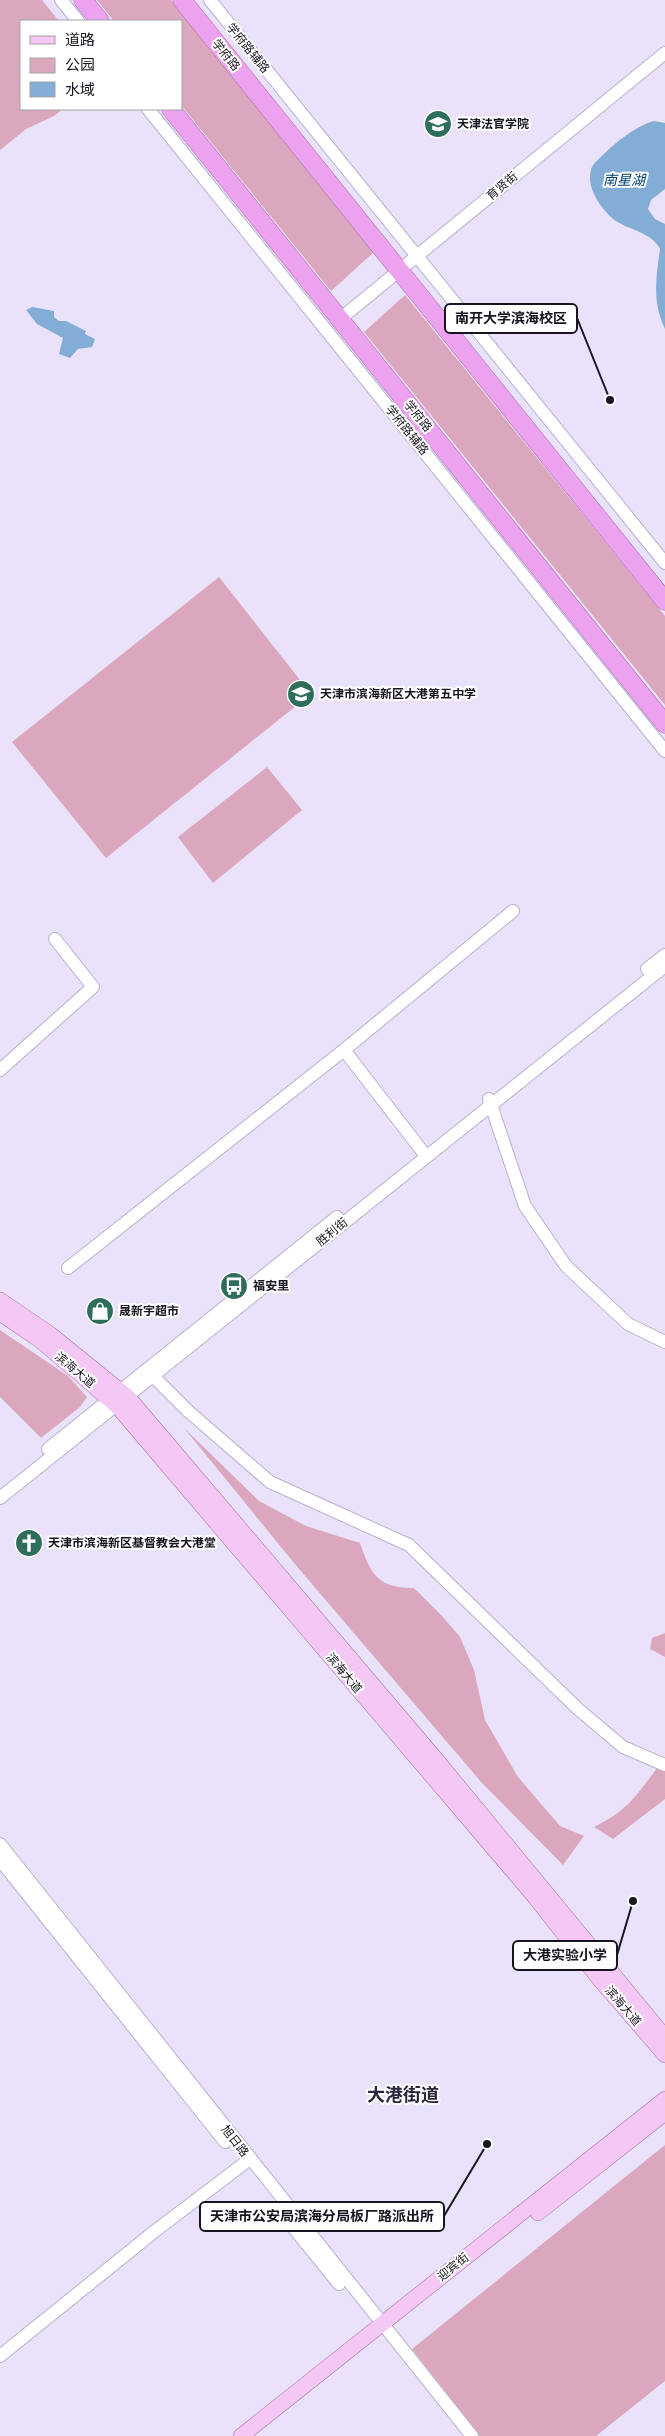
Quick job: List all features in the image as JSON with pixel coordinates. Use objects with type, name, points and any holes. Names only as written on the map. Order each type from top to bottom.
[{"type":"highway","points":[[83,0],[99,20]]},
{"type":"highway","name":"学府路","points":[[182,0],[665,601]]},
{"type":"highway","name":"学府路","points":[[172,110],[665,724]]},
{"type":"main road","name":"滨海大道","points":[[0,1300],[50,1334],[119,1398],[435,1758],[665,2037]]},
{"type":"main road","name":"滨海大道","points":[[0,1313],[119,1398],[665,2055]]},
{"type":"main road","name":"迎宾街","points":[[257,2436],[381,2330],[665,2099]]},
{"type":"main road","name":"迎宾街","points":[[242,2436],[665,2113]]},
{"type":"street","points":[[61,0],[77,20]]},
{"type":"street","name":"学府路辅路","points":[[210,0],[665,563]]},
{"type":"street","name":"育贤街","points":[[340,320],[665,53]]},
{"type":"street","name":"学府路辅路","points":[[149,110],[665,751]]},
{"type":"street","points":[[68,1268],[344,1050],[513,911]]},
{"type":"street","points":[[0,1070],[94,987],[55,939]]},
{"type":"street","name":"胜利街","points":[[489,1101],[665,955]]},
{"type":"street","name":"胜利街","points":[[0,1498],[119,1398],[424,1152],[665,966]]},
{"type":"street","points":[[344,1050],[424,1152]]},
{"type":"street","points":[[489,1101],[525,1206],[566,1266],[628,1324],[665,1342]]},
{"type":"street","name":"胜利街","points":[[0,1487],[119,1398],[153,1376],[424,1152]]},
{"type":"street","points":[[153,1376],[188,1412],[270,1482],[409,1545],[578,1709],[623,1747],[665,1765]]},
{"type":"street","name":"旭日路","points":[[0,1844],[246,2162]]},
{"type":"street","name":"旭日路","points":[[0,1860],[381,2330],[461,2436]]},
{"type":"street","points":[[0,2356],[155,2231],[246,2162]]},
{"type":"street","name":"旭日路","points":[[381,2330],[472,2436]]},
{"type":"green space","points":[[0,0],[42,0],[58,20],[20,20],[20,110],[62,110],[54,116],[26,129],[0,150]]},
{"type":"green space","points":[[97,0],[171,0],[374,252],[331,291],[182,106],[182,20],[113,20]]},
{"type":"green space","points":[[405,295],[665,616],[665,705],[364,332]]},
{"type":"green space","points":[[219,577],[311,694],[106,858],[12,742]]},
{"type":"green space","points":[[267,767],[302,810],[213,883],[178,837]]},
{"type":"green space","points":[[0,1330],[68,1376],[87,1397],[80,1407],[41,1438],[0,1397]]},
{"type":"green space","points":[[184,1428],[259,1501],[306,1526],[360,1543],[368,1564],[378,1578],[392,1585],[414,1588],[442,1616],[460,1637],[474,1670],[485,1720],[518,1777],[560,1826],[584,1836],[563,1865],[482,1783],[294,1563]]},
{"type":"green space","points":[[665,1633],[665,1657],[650,1649],[652,1638]]},
{"type":"green space","points":[[665,1758],[665,1799],[613,1839],[594,1827],[618,1813],[627,1805]]},
{"type":"green space","points":[[665,2145],[665,2381],[596,2436],[480,2436],[412,2349]]},
{"type":"water","name":"南星湖","points":[[654,121],[665,123],[665,189],[651,200],[648,209],[655,219],[665,224],[665,329],[658,309],[656,290],[660,249],[645,234],[612,218],[595,196],[590,183],[594,164],[627,135]]},
{"type":"water","points":[[32,307],[54,311],[54,317],[59,321],[66,321],[86,331],[85,334],[95,339],[92,347],[78,349],[70,358],[59,354],[63,338],[37,324],[26,310]]},
{"type":"place","name":"天津法官学院","points":[[438,124]]},
{"type":"place","name":"南开大学滨海校区","points":[[610,400]]},
{"type":"place","name":"天津市滨海新区大港第五中学","points":[[301,694]]},
{"type":"place","name":"福安里","points":[[234,1286]]},
{"type":"place","name":"晟新宇超市","points":[[100,1311]]},
{"type":"place","name":"天津市滨海新区基督教会大港堂","points":[[29,1543]]},
{"type":"place","name":"大港实验小学","points":[[633,1901]]},
{"type":"place","name":"天津市公安局滨海分局板厂路派出所","points":[[487,2144]]},
{"type":"district","name":"大港街道","points":[[403,2095]]}]
